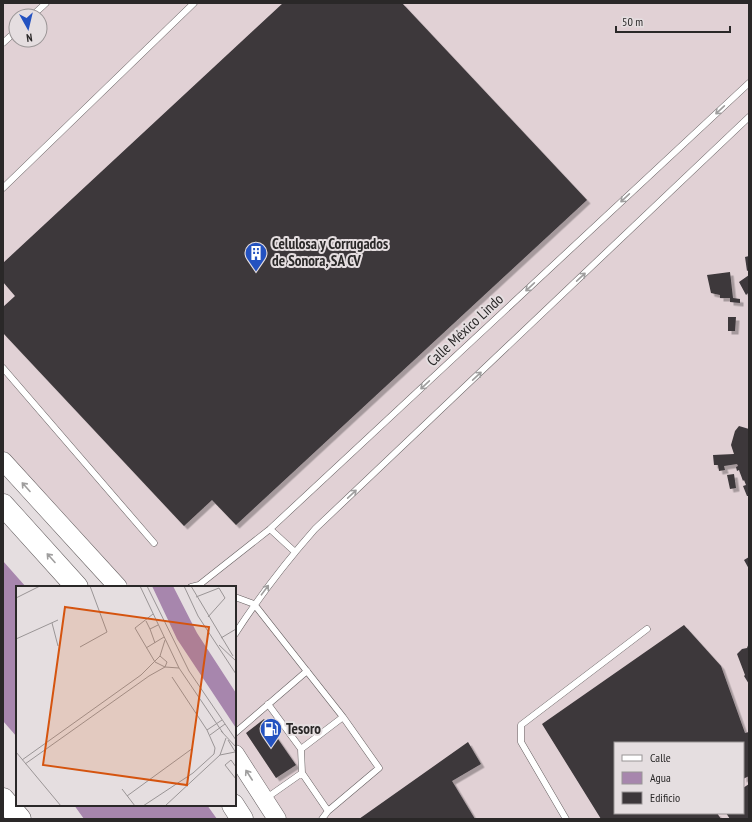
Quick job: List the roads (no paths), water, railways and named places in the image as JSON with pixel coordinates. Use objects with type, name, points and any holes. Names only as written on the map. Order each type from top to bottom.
[{"type":"highway","points":[[3,505],[76,586]]},
{"type":"highway","points":[[3,800],[20,819]]},
{"type":"highway","points":[[234,806],[242,819]]},
{"type":"main road","points":[[3,461],[117,586]]},
{"type":"main road","points":[[236,756],[277,819]]},
{"type":"lane","points":[[3,188],[194,3]]},
{"type":"lane","name":"Calle México Lindo","points":[[201,586],[270,529],[749,83]]},
{"type":"lane","points":[[236,632],[254,604],[295,552],[315,530],[749,117]]},
{"type":"lane","points":[[3,368],[154,543]]},
{"type":"lane","points":[[270,529],[295,552]]},
{"type":"lane","points":[[236,597],[254,604],[343,718],[379,768],[328,811],[322,819]]},
{"type":"lane","points":[[566,819],[521,742],[521,724],[647,629]]},
{"type":"lane","points":[[236,732],[307,671]]},
{"type":"lane","points":[[268,704],[301,749],[302,773],[328,811]]},
{"type":"lane","points":[[301,749],[343,718]]},
{"type":"lane","points":[[264,799],[302,773]]},
{"type":"water","points":[[3,561],[25,586],[16,586],[16,736],[3,721]]},
{"type":"water","points":[[75,806],[208,806],[217,819],[84,819]]},
{"type":"place","name":"Celulosa y Corrugados de Sonora, SA CV","points":[[256,272]]},
{"type":"place","name":"Tesoro","points":[[271,748]]}]
